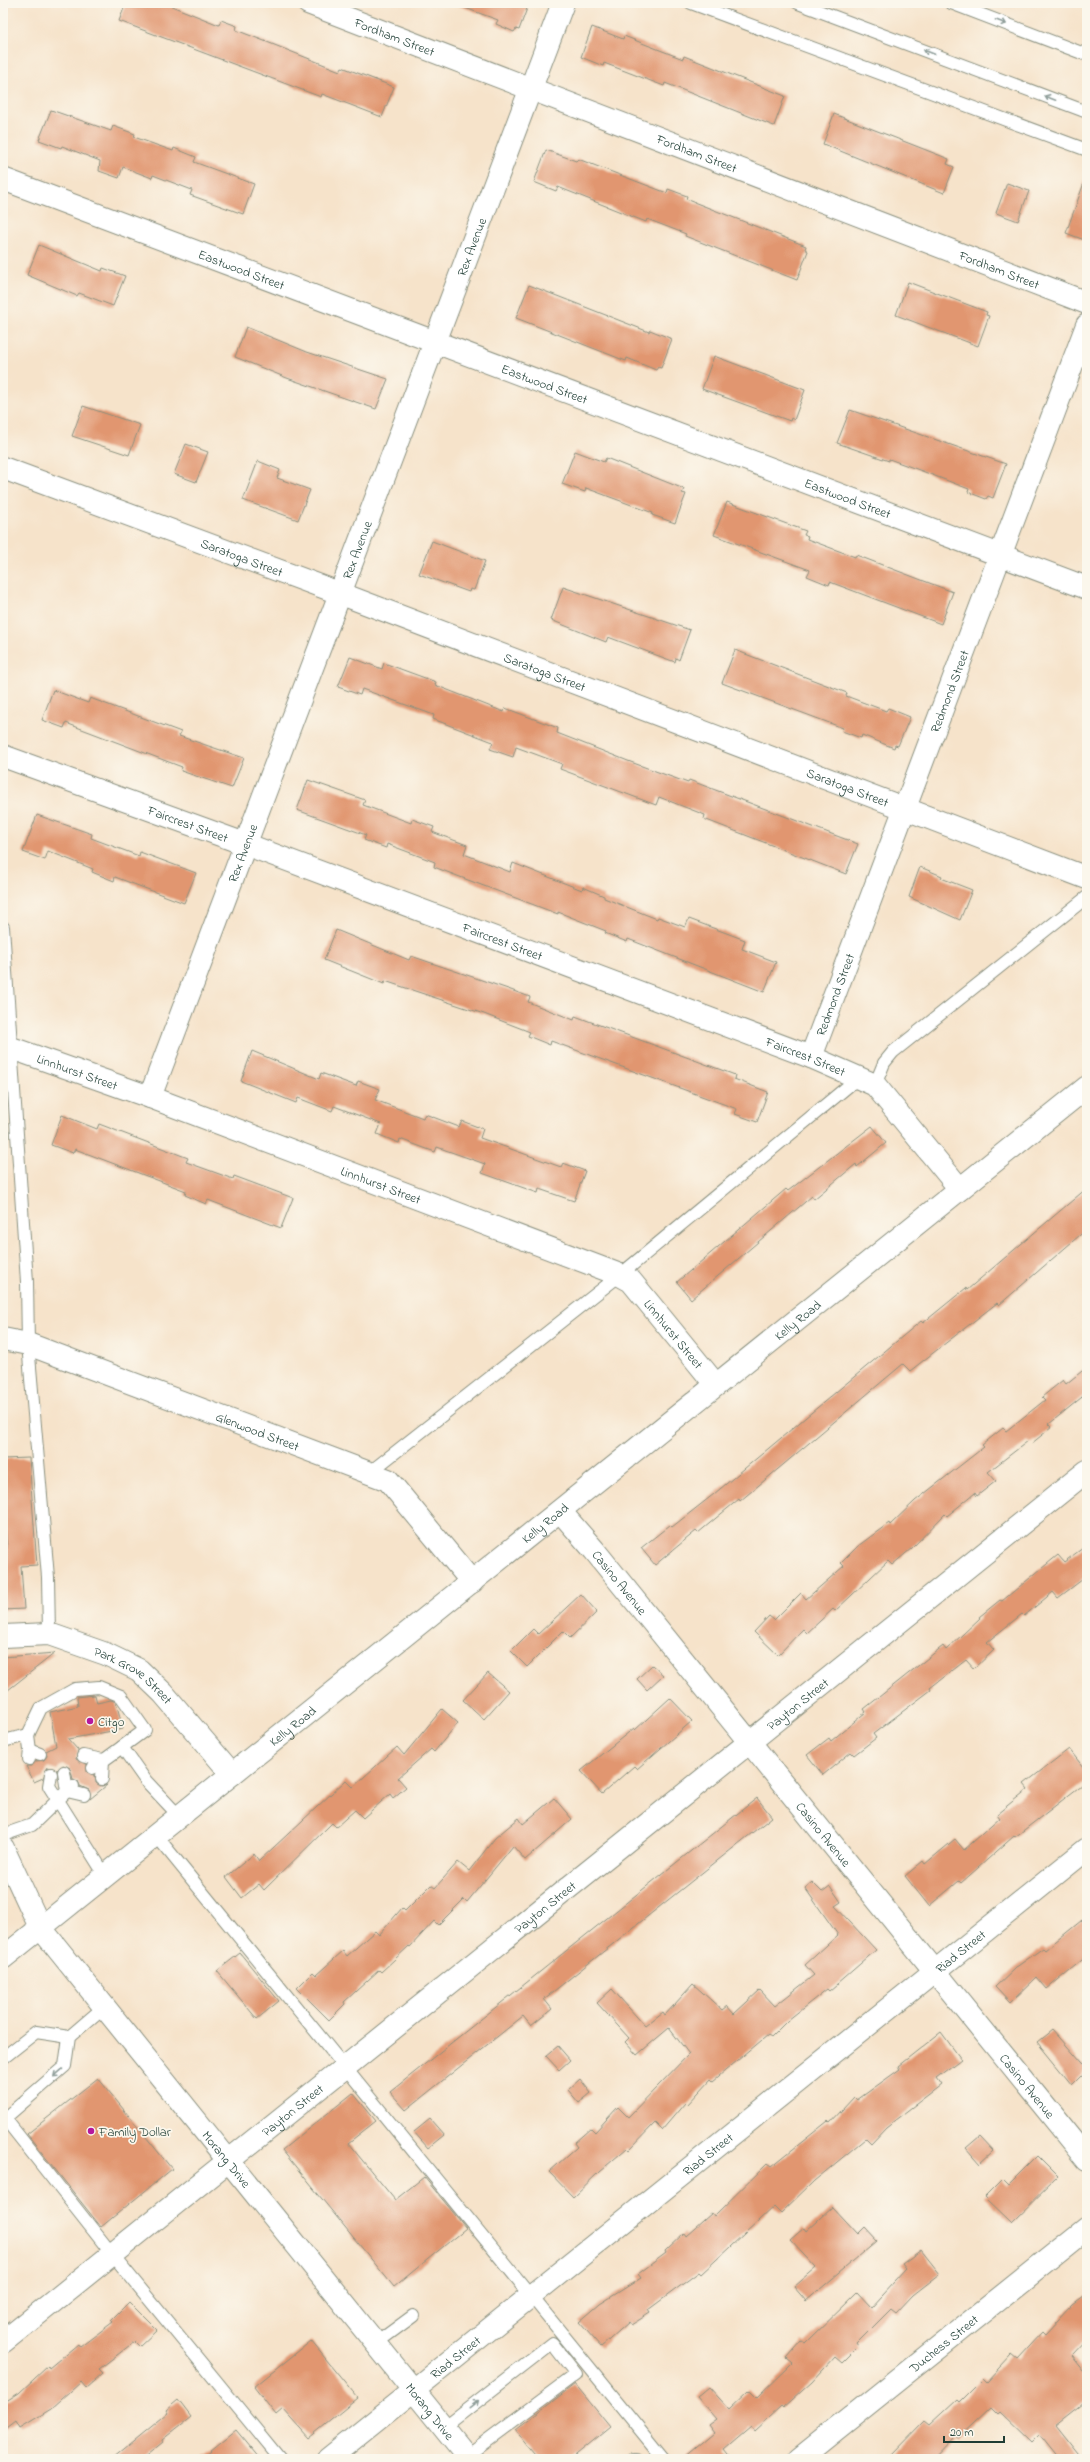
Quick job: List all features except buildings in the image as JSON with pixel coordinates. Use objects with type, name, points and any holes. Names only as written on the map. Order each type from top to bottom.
[{"type":"street","name":"Fordham Street","points":[[308,3],[1087,303]]},
{"type":"street","name":"Rex Avenue","points":[[150,1097],[434,341],[563,3]]},
{"type":"street","name":"Eastwood Street","points":[[3,179],[1087,588]]},
{"type":"street","name":"Redmond Street","points":[[811,1057],[1087,325]]},
{"type":"street","name":"Saratoga Street","points":[[3,468],[905,807],[1087,878]]},
{"type":"street","name":"Faircrest Street","points":[[3,756],[245,844],[811,1057],[866,1082],[960,1189]]},
{"type":"street","name":"Linnhurst Street","points":[[8,1046],[150,1097],[620,1275],[631,1281],[716,1385]]},
{"type":"street","name":"Kelly Road","points":[[3,1958],[155,1834],[472,1582],[1087,1088]]},
{"type":"street","name":"Glenwood Street","points":[[3,1339],[28,1344],[388,1480],[472,1582]]},
{"type":"street","name":"Payton Street","points":[[3,2342],[227,2160],[1087,1471]]},
{"type":"street","name":"Casino Avenue","points":[[560,1511],[594,1550],[748,1742],[1087,2158]]},
{"type":"street","name":"Park Grove Street","points":[[3,1636],[49,1634],[106,1654],[139,1670],[162,1693],[232,1774]]},
{"type":"street","name":"Morang Drive","points":[[3,1848],[40,1927],[412,2390],[468,2457]]},
{"type":"street","name":"Riad Street","points":[[328,2459],[1087,1849]]},
{"type":"street","name":"Duchess Street","points":[[799,2459],[1087,2228]]},
{"type":"lane","points":[[691,3],[1087,150]]},
{"type":"lane","points":[[798,3],[1087,112]]},
{"type":"lane","points":[[951,3],[1087,55]]},
{"type":"lane","points":[[369,1473],[866,1082],[893,1052],[1087,897]]},
{"type":"lane","points":[[3,927],[8,1046],[27,1282],[28,1344],[48,1577],[49,1634]]},
{"type":"lane","points":[[33,1754],[28,1735],[41,1708],[75,1689],[99,1687],[121,1696],[145,1730],[93,1768]]},
{"type":"lane","points":[[3,1741],[28,1735]]},
{"type":"lane","points":[[122,1747],[146,1781],[179,1816]]},
{"type":"lane","points":[[83,1756],[103,1760]]},
{"type":"lane","points":[[102,1779],[103,1760]]},
{"type":"lane","points":[[64,1772],[71,1788],[84,1795]]},
{"type":"lane","points":[[46,1780],[105,1875]]},
{"type":"lane","points":[[3,1835],[32,1825],[71,1788]]},
{"type":"lane","points":[[155,1834],[532,2294],[664,2459]]},
{"type":"lane","points":[[104,2007],[69,2037],[66,2066],[4,2117],[112,2254],[280,2459]]},
{"type":"lane","points":[[3,2058],[36,2032],[69,2037]]},
{"type":"lane","points":[[375,2344],[412,2316]]},
{"type":"lane","points":[[443,2428],[552,2343],[576,2374],[468,2457]]},
{"type":"place","name":"Citgo","points":[[90,1721]]},
{"type":"place","name":"Family Dollar","points":[[91,2131]]}]
